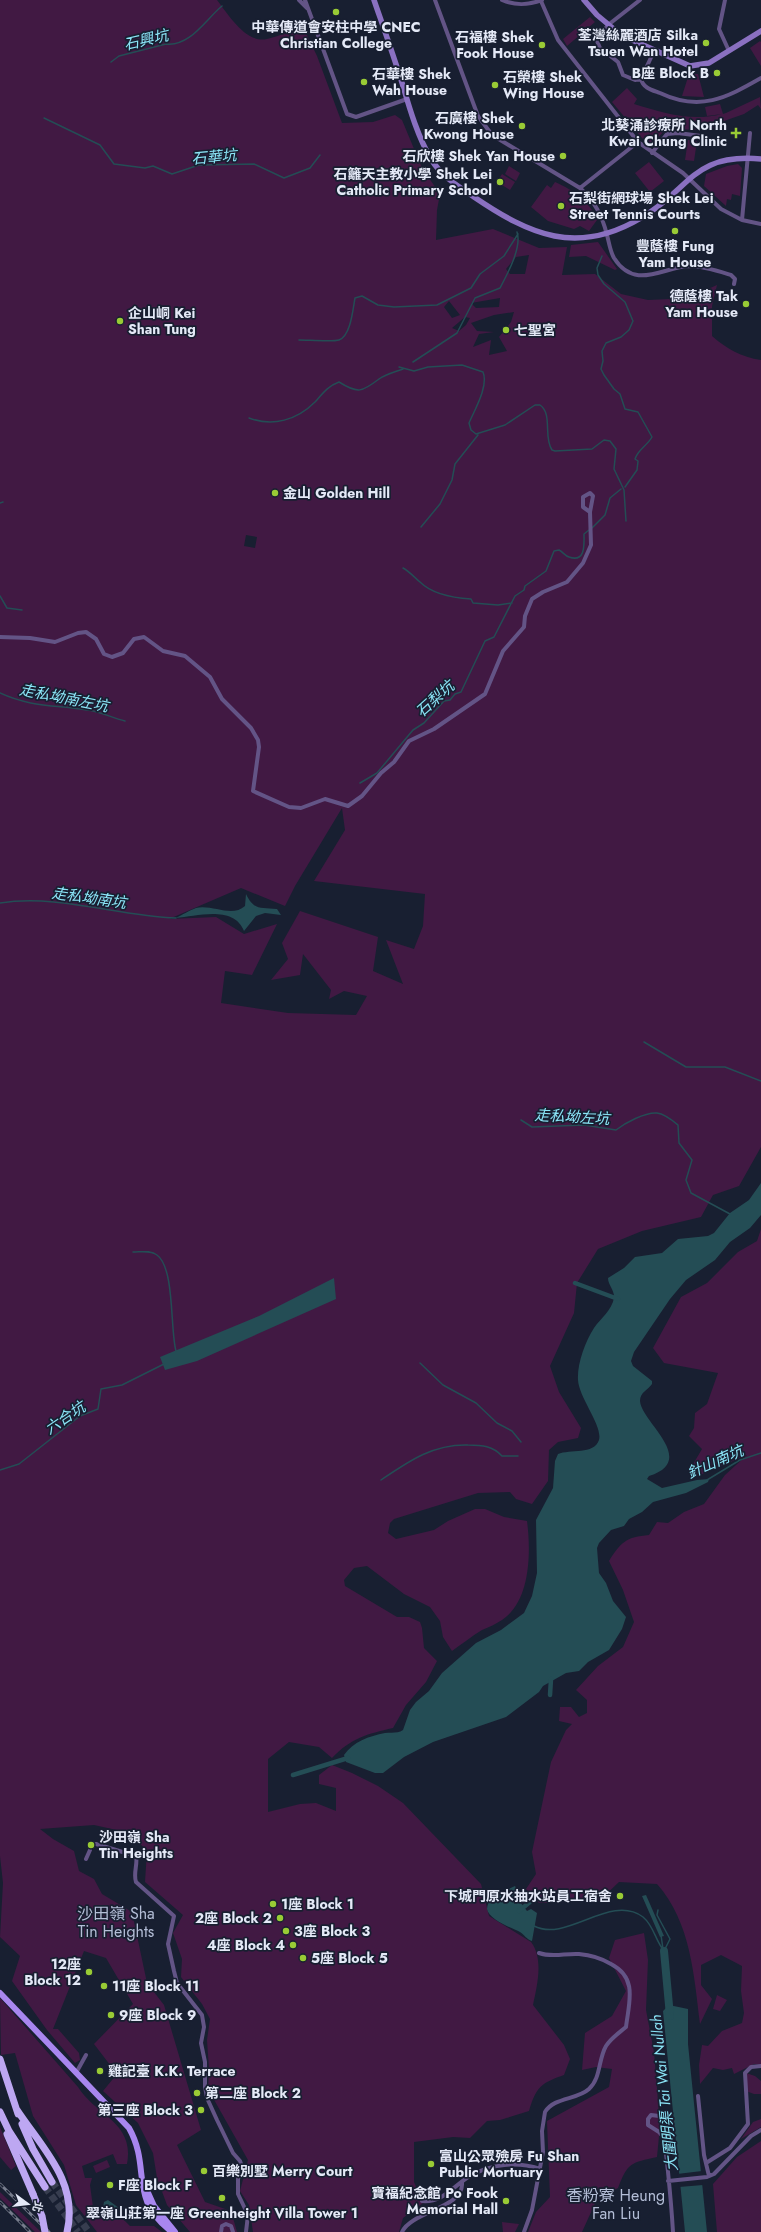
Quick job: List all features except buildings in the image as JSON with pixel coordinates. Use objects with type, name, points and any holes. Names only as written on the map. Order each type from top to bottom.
[{"type":"highway","points":[[0,2059],[17,2110],[33,2149],[52,2182]]},
{"type":"highway","points":[[17,2110],[56,2166],[63,2180],[70,2206],[67,2232]]},
{"type":"highway","points":[[1,2115],[44,2186]]},
{"type":"highway","points":[[1,2115],[11,2143],[42,2216],[45,2232]]},
{"type":"main road","points":[[0,1993],[129,2128],[138,2149],[142,2187],[147,2204],[174,2232]]},
{"type":"street","points":[[299,0],[309,10]]},
{"type":"street","points":[[305,0],[347,114],[356,117],[407,99]]},
{"type":"street","points":[[374,0],[407,99],[430,158],[441,174],[510,219],[542,234],[560,238],[598,236],[607,233],[641,218],[689,179],[713,163],[730,159],[761,159]]},
{"type":"street","points":[[435,0],[478,116],[485,128],[492,135],[580,188],[596,204],[615,259],[621,266],[633,273],[651,276],[679,268],[696,266],[733,276],[734,284]]},
{"type":"street","points":[[502,0],[520,4],[542,0],[558,40],[638,142],[689,179],[717,206],[742,220],[761,224]]},
{"type":"street","points":[[584,0],[608,25],[621,35],[690,66],[709,63],[761,31]]},
{"type":"street","points":[[640,0],[608,25],[598,39],[598,45],[618,62],[623,75],[635,80],[641,79]]},
{"type":"street","points":[[725,0],[719,29],[729,51]]},
{"type":"street","points":[[641,79],[654,51]]},
{"type":"street","points":[[641,79],[646,87],[672,99],[702,102],[728,96],[761,78]]},
{"type":"street","points":[[652,153],[667,134],[678,133],[701,136]]},
{"type":"street","points":[[742,220],[750,133]]},
{"type":"street","points":[[580,188],[638,142]]},
{"type":"street","points":[[0,638],[30,638],[55,642],[78,633],[86,632],[96,639],[104,654],[112,657],[123,654],[134,639],[141,637],[148,638],[162,650],[185,656],[208,675],[215,683],[222,698],[251,728],[259,747],[253,791],[289,807],[301,808],[324,800],[348,806],[362,796],[393,763],[409,741],[436,728],[485,694],[503,651],[524,627],[525,616],[532,599],[543,592],[567,582],[583,563],[591,545],[590,512]]},
{"type":"street","points":[[96,1844],[136,1856],[137,1860],[134,1876],[136,1882],[174,1916],[168,1944],[174,1971],[177,1983],[199,2010],[204,2020],[201,2043],[205,2062],[204,2087],[207,2098],[217,2120],[233,2153],[242,2167],[238,2179],[238,2194],[247,2214],[246,2232]]},
{"type":"street","points":[[86,1859],[90,1850]]},
{"type":"street","points":[[524,2232],[532,2210],[540,2169],[545,2112],[557,2102],[585,2092],[593,2085],[605,2047],[610,2040],[626,2027],[631,1991],[628,1978],[620,1968],[601,1958],[578,1954],[548,1956],[539,1953]]},
{"type":"street","points":[[76,2074],[86,2055]]},
{"type":"street","points":[[706,2163],[730,2148],[748,2124],[745,2073],[750,2067],[761,2066]]},
{"type":"street","points":[[698,2096],[706,2163],[709,2176]]},
{"type":"street","points":[[664,2138],[659,2132],[648,2125],[648,2119],[651,2115],[657,2115],[661,2119],[664,2138],[673,2232]]},
{"type":"street","points":[[668,2181],[709,2176],[721,2169],[753,2134],[761,2130]]},
{"type":"street","points":[[422,2201],[430,2202],[442,2198],[472,2175],[502,2165],[512,2164],[540,2169]]},
{"type":"street","points":[[402,2232],[410,2222],[418,2216],[445,2206],[461,2189],[462,2183]]},
{"type":"street","points":[[221,2232],[222,2226],[228,2224],[232,2227],[233,2232]]},
{"type":"shaded area","points":[[0,0],[217,0],[238,27],[252,37],[267,39],[303,27],[317,56],[342,123],[373,122],[395,115],[402,120],[422,168],[440,194],[437,210],[436,240],[493,229],[539,248],[567,247],[562,275],[595,274],[621,294],[648,300],[671,299],[699,293],[717,285],[712,306],[712,336],[735,352],[747,357],[761,360],[761,1147],[739,1186],[713,1195],[701,1217],[642,1231],[598,1249],[577,1283],[574,1313],[550,1366],[559,1392],[581,1428],[578,1438],[558,1442],[549,1450],[548,1481],[532,1504],[516,1499],[510,1492],[478,1493],[394,1519],[390,1523],[388,1533],[396,1539],[434,1530],[448,1521],[475,1509],[485,1509],[504,1517],[527,1521],[529,1546],[527,1575],[519,1601],[512,1612],[502,1620],[471,1637],[452,1651],[443,1637],[440,1621],[430,1607],[404,1594],[367,1566],[354,1568],[344,1580],[345,1586],[397,1617],[409,1617],[420,1622],[424,1648],[437,1661],[426,1682],[406,1705],[393,1728],[375,1732],[353,1741],[332,1758],[319,1747],[289,1742],[268,1759],[268,1812],[300,1804],[316,1803],[336,1811],[336,1788],[319,1784],[319,1775],[332,1765],[352,1773],[378,1786],[403,1803],[481,1884],[489,1916],[531,1942],[535,1949],[538,1964],[538,1981],[533,2005],[564,2045],[570,2059],[564,2075],[540,2087],[534,2096],[529,2111],[500,2120],[487,2121],[470,2138],[453,2137],[414,2142],[414,2182],[423,2203],[403,2218],[399,2232],[253,2232],[249,2205],[240,2191],[248,2160],[208,2089],[209,2069],[207,2040],[210,2019],[202,2004],[181,1977],[182,1959],[173,1933],[183,1915],[145,1882],[147,1851],[130,1833],[94,1825],[40,1829],[53,1839],[74,1851],[79,1871],[94,1879],[102,1894],[132,1912],[147,1983],[164,2005],[201,2130],[177,2145],[205,2202],[231,2211],[237,2232],[190,2232],[167,2205],[157,2178],[153,2153],[138,2123],[103,2091],[117,2074],[94,2044],[133,2004],[106,1958],[84,1951],[53,2029],[58,2029],[79,2053],[80,2060],[75,2063],[47,2030],[12,1981],[20,1956],[0,1937],[3,1883],[0,1856]],"holes":[[[529,255],[525,274],[510,274],[506,269],[516,257]],[[500,298],[499,307],[476,308],[471,303]],[[449,301],[460,315],[452,318],[444,307]],[[514,312],[511,322],[499,337],[507,351],[489,355],[491,340],[473,347],[479,334],[494,332],[477,331],[471,323],[494,315]],[[465,317],[470,318],[466,325],[459,331],[452,328]],[[246,535],[257,537],[255,548],[244,546]],[[342,808],[345,830],[314,881],[425,894],[423,926],[414,949],[386,940],[403,984],[373,971],[378,937],[300,911],[282,943],[288,959],[271,980],[300,975],[303,954],[331,990],[329,999],[344,991],[367,996],[356,1015],[288,1013],[221,1003],[225,971],[252,975],[277,924],[244,934],[216,917],[169,919],[241,888],[285,906],[295,886]]]},
{"type":"shaded area","points":[[590,17],[595,22],[567,46],[563,39]]},
{"type":"shaded area","points":[[760,41],[761,42],[761,66],[750,48]]},
{"type":"shaded area","points":[[689,74],[698,74],[704,97],[682,96]]},
{"type":"shaded area","points":[[627,88],[637,99],[634,104],[688,117],[711,116],[722,114],[707,116],[705,107],[720,104],[723,114],[760,97],[761,109],[758,105],[744,114],[724,121],[711,130],[666,129],[654,142],[648,143],[642,138],[612,102]]},
{"type":"shaded area","points":[[688,140],[697,141],[694,161],[685,160]]},
{"type":"shaded area","points":[[649,162],[664,181],[650,192],[635,173]]},
{"type":"shaded area","points":[[738,164],[742,168],[740,196],[732,194],[731,200],[727,199],[726,206],[704,186],[706,174],[727,166]]},
{"type":"shaded area","points":[[509,166],[520,173],[516,181],[505,174]]},
{"type":"shaded area","points":[[502,174],[515,182],[510,190],[497,182]]},
{"type":"shaded area","name":"石梨街網球場 Shek Lei Street Tennis Courts","points":[[555,182],[580,197],[590,207],[597,220],[589,231],[580,226],[574,229],[548,221],[531,207],[547,185],[551,188]]},
{"type":"shaded area","points":[[598,242],[617,269],[615,270],[586,256],[569,257],[571,245]]},
{"type":"shaded area","points":[[246,894],[255,906],[277,909],[281,915],[265,913],[256,916],[244,931],[239,923],[224,915],[204,914],[176,918],[196,908],[202,907],[228,911],[240,909],[245,906]]},
{"type":"shaded area","points":[[761,1183],[761,1215],[750,1228],[730,1242],[715,1260],[686,1280],[670,1299],[634,1352],[631,1361],[633,1366],[652,1381],[652,1384],[641,1395],[640,1401],[643,1410],[664,1440],[668,1451],[669,1460],[663,1469],[649,1476],[647,1479],[662,1488],[697,1480],[709,1479],[708,1482],[686,1493],[653,1502],[642,1512],[629,1519],[624,1526],[611,1530],[599,1543],[597,1548],[599,1573],[606,1583],[613,1601],[626,1617],[622,1629],[609,1650],[588,1662],[579,1671],[566,1673],[543,1686],[539,1692],[506,1717],[433,1742],[404,1757],[383,1773],[375,1773],[346,1762],[344,1755],[352,1746],[362,1740],[385,1733],[403,1730],[410,1710],[416,1702],[429,1691],[442,1673],[476,1643],[501,1630],[524,1613],[532,1596],[537,1573],[536,1520],[553,1488],[555,1461],[558,1454],[587,1450],[596,1445],[599,1440],[598,1427],[579,1387],[578,1374],[582,1353],[588,1340],[594,1328],[613,1302],[613,1290],[608,1278],[624,1268],[635,1257],[662,1253],[678,1239],[708,1236],[714,1233],[730,1213],[749,1200]]},
{"type":"shaded area","points":[[761,1229],[761,2065],[754,2064],[734,2074],[732,2068],[723,2070],[713,2068],[700,2084],[699,2065],[702,2045],[708,2046],[722,2031],[742,2023],[744,2013],[741,1991],[742,1966],[721,1955],[701,1965],[701,1985],[712,1999],[700,2024],[693,1969],[684,1932],[668,1899],[657,1884],[619,1882],[599,1901],[539,1903],[526,1889],[536,1874],[532,1852],[551,1762],[566,1730],[572,1724],[559,1721],[560,1707],[571,1707],[579,1717],[587,1713],[587,1700],[576,1690],[598,1666],[623,1647],[634,1622],[623,1590],[609,1561],[617,1549],[629,1539],[649,1535],[657,1522],[668,1523],[684,1512],[704,1504],[725,1475],[747,1455],[695,1477],[692,1466],[702,1449],[689,1436],[694,1428],[695,1413],[707,1404],[718,1373],[664,1363],[653,1348],[681,1297],[707,1283],[738,1252],[757,1241]]},
{"type":"shaded area","points":[[334,1278],[336,1299],[197,1361],[165,1370],[160,1357],[259,1316]]},
{"type":"shaded area","points":[[515,1886],[522,1899],[520,1902],[527,1911],[531,1909],[537,1913],[532,1941],[520,1932],[496,1920],[487,1909],[491,1897]]},
{"type":"shaded area","points":[[646,1895],[664,1936],[660,1937],[642,1896]]},
{"type":"shaded area","points":[[644,1933],[648,1960],[646,2010],[654,2052],[660,2126],[657,2157],[632,2165],[628,2168],[618,2188],[597,2199],[582,2232],[528,2232],[536,2212],[550,2197],[547,2121],[609,2087],[612,2069],[596,2067],[582,2070],[585,2033],[612,2016],[626,1991],[609,1958],[615,1940]]},
{"type":"shaded area","points":[[717,1995],[727,2000],[720,2011],[713,2009]]},
{"type":"shaded area","points":[[0,1998],[86,2097],[120,2129],[125,2138],[128,2150],[127,2164],[117,2164],[113,2154],[82,2166],[85,2178],[92,2178],[90,2185],[93,2207],[109,2216],[118,2214],[130,2226],[154,2226],[162,2232],[97,2232],[76,2205],[64,2165],[33,2116],[15,2053],[1,2055]]},
{"type":"shaded area","points":[[669,2005],[688,2009],[688,2044],[707,2232],[685,2232],[663,2011]]},
{"type":"shaded area","points":[[746,2073],[755,2076],[761,2081],[761,2094],[754,2094],[746,2091]]},
{"type":"shaded area","points":[[761,2119],[761,2127],[741,2139],[753,2122]]},
{"type":"shaded area","points":[[0,2127],[16,2166],[11,2170],[0,2157]]},
{"type":"shaded area","points":[[761,2141],[761,2232],[717,2232],[713,2184],[737,2157]]},
{"type":"shaded area","points":[[107,2160],[110,2167],[96,2173],[93,2166]]},
{"type":"shaded area","points":[[0,2192],[41,2232],[35,2232],[0,2198]]},
{"type":"shaded area","points":[[108,2200],[119,2208],[119,2214],[113,2215],[103,2208],[104,2202]]},
{"type":"shaded area","points":[[502,2222],[519,2224],[515,2232],[503,2232]]},
{"type":"pier","points":[[702,2171],[703,2185],[679,2187],[677,2174]]},
{"type":"waterway","name":"石興坑","points":[[111,62],[119,56],[183,41],[197,31],[222,6]]},
{"type":"waterway","name":"石華坑","points":[[44,118],[100,145],[114,164],[145,168],[153,166],[172,174],[199,165],[254,164],[284,178],[310,168],[320,155]]},
{"type":"waterway","points":[[413,362],[457,333],[475,298],[500,288],[516,252],[518,245],[517,232]]},
{"type":"waterway","points":[[299,340],[339,340],[349,328],[355,298],[362,296],[378,305],[394,307],[437,305],[471,288],[480,274],[504,256],[518,234]]},
{"type":"waterway","points":[[602,256],[597,268],[598,275],[604,284],[625,302],[633,321],[629,330],[621,337],[606,343],[602,351],[603,361],[601,369],[614,389],[620,394],[625,409],[638,412],[652,437],[636,456],[635,459],[638,461],[637,470],[625,487]]},
{"type":"waterway","points":[[399,367],[414,371],[428,367],[462,365],[483,372],[483,391],[469,423],[471,430],[476,434],[505,425],[535,405],[540,405],[546,414],[548,439],[552,450],[592,449],[604,440],[610,441],[616,449],[614,469],[624,490],[626,521]]},
{"type":"waterway","points":[[249,418],[267,422],[284,420],[293,417],[308,408],[326,390],[339,382],[345,386],[360,390],[368,387],[385,376],[403,369]]},
{"type":"waterway","points":[[421,527],[440,504],[452,480],[455,464],[478,435]]},
{"type":"waterway","points":[[592,528],[605,515],[610,498],[621,489]]},
{"type":"waterway","name":"石梨坑","points":[[360,783],[377,773],[413,730],[424,723],[444,701],[450,700],[455,694],[461,692],[485,641],[494,637],[515,596],[524,590],[525,586],[546,571],[554,551],[559,550],[568,556],[575,558],[579,557],[583,552],[584,534],[589,530]]},
{"type":"waterway","points":[[403,568],[431,590],[444,595],[471,599],[473,603],[498,605],[512,603]]},
{"type":"waterway","points":[[0,596],[7,608],[22,610]]},
{"type":"waterway","name":"走私坳南左坑","points":[[0,693],[22,701],[92,711],[125,721]]},
{"type":"waterway","name":"走私坳南坑","points":[[0,903],[44,901],[88,906],[132,914],[176,918]]},
{"type":"waterway","points":[[644,1042],[686,1067],[725,1067],[761,1081]]},
{"type":"waterway","name":"走私坳左坑","points":[[521,1120],[532,1127],[584,1125],[616,1130],[630,1121],[647,1114],[657,1113],[663,1115],[678,1125],[679,1143],[692,1160],[686,1180],[691,1193],[730,1214]]},
{"type":"waterway","points":[[133,1252],[152,1252],[155,1253],[163,1262],[167,1273],[169,1286],[176,1351]]},
{"type":"waterway","points":[[575,1283],[618,1299]]},
{"type":"waterway","points":[[420,1363],[443,1385],[476,1403],[497,1423],[512,1431],[521,1442]]},
{"type":"waterway","name":"六合坑","points":[[0,1470],[19,1464],[80,1416],[98,1409],[101,1389],[122,1385],[164,1364]]},
{"type":"waterway","points":[[381,1480],[401,1466],[422,1455],[444,1447],[455,1445],[483,1446],[495,1450],[502,1456],[518,1456]]},
{"type":"waterway","name":"針山南坑","points":[[707,1480],[740,1460],[761,1453]]},
{"type":"waterway","points":[[550,1695],[551,1679]]},
{"type":"waterway","points":[[293,1775],[348,1758]]},
{"type":"waterway","points":[[519,1911],[536,1897]]},
{"type":"waterway","points":[[658,1910],[657,1915],[670,1939],[664,1951]]},
{"type":"waterway","points":[[534,1926],[547,1930],[560,1928],[603,1914],[617,1911],[630,1911],[643,1917],[647,1921],[664,1951]]},
{"type":"waterway","points":[[661,1935],[663,1949]]},
{"type":"waterway","name":"大圍明渠 Tai Wai Nullah","points":[[664,1951],[670,2016]]},
{"type":"tunnel","points":[[52,2182],[89,2232]]},
{"type":"tunnel","points":[[45,2187],[78,2232]]},
{"type":"railway","points":[[0,2184],[49,2232]]},
{"type":"railway","points":[[0,2202],[30,2232]]},
{"type":"place","name":"中華傳道會安柱中學 CNEC Christian College","points":[[336,12]]},
{"type":"place","name":"荃灣絲麗酒店 Silka Tsuen Wan Hotel","points":[[706,43]]},
{"type":"place","name":"石福樓 Shek Fook House","points":[[542,45]]},
{"type":"place","name":"B座 Block B","points":[[717,73]]},
{"type":"place","name":"石華樓 Shek Wah House","points":[[364,82]]},
{"type":"place","name":"石榮樓 Shek Wing House","points":[[495,85]]},
{"type":"place","name":"石廣樓 Shek Kwong House","points":[[522,126]]},
{"type":"place","name":"北葵涌診療所 North Kwai Chung Clinic","points":[[736,133]]},
{"type":"place","name":"石欣樓 Shek Yan House","points":[[563,156]]},
{"type":"place","name":"石籬天主教小學 Shek Lei Catholic Primary School","points":[[500,182]]},
{"type":"place","name":"石梨街網球場 Shek Lei Street Tennis Courts","points":[[561,206]]},
{"type":"place","name":"豐蔭樓 Fung Yam House","points":[[675,231]]},
{"type":"place","name":"德蔭樓 Tak Yam House","points":[[746,304]]},
{"type":"place","name":"企山峒 Kei Shan Tung","points":[[120,321]]},
{"type":"place","name":"七聖宮","points":[[506,330]]},
{"type":"place","name":"金山 Golden Hill","points":[[275,493]]},
{"type":"place","name":"沙田嶺 Sha Tin Heights","points":[[91,1845]]},
{"type":"place","name":"下城門原水抽水站員工宿舍","points":[[620,1896]]},
{"type":"place","name":"1座 Block 1","points":[[273,1904]]},
{"type":"place","name":"2座 Block 2","points":[[280,1918]]},
{"type":"place","name":"3座 Block 3","points":[[286,1931]]},
{"type":"place","name":"4座 Block 4","points":[[293,1945]]},
{"type":"place","name":"5座 Block 5","points":[[303,1958]]},
{"type":"place","name":"12座 Block 12","points":[[89,1972]]},
{"type":"place","name":"11座 Block 11","points":[[104,1986]]},
{"type":"place","name":"9座 Block 9","points":[[111,2015]]},
{"type":"place","name":"雞記臺 K.K. Terrace","points":[[100,2071]]},
{"type":"place","name":"第二座 Block 2","points":[[197,2093]]},
{"type":"place","name":"第三座 Block 3","points":[[201,2110]]},
{"type":"place","name":"富山公眾殮房 Fu Shan Public Mortuary","points":[[431,2164]]},
{"type":"place","name":"百樂別墅 Merry Court","points":[[204,2171]]},
{"type":"place","name":"F座 Block F","points":[[110,2185]]},
{"type":"place","name":"翠嶺山莊第一座 Greenheight Villa Tower 1","points":[[222,2198]]},
{"type":"place","name":"寶福紀念館 Po Fook Memorial Hall","points":[[506,2201]]},
{"type":"district","name":"沙田嶺 Sha Tin Heights","points":[[116,1922]]},
{"type":"district","name":"香粉寮 Heung Fan Liu","points":[[616,2204]]}]
